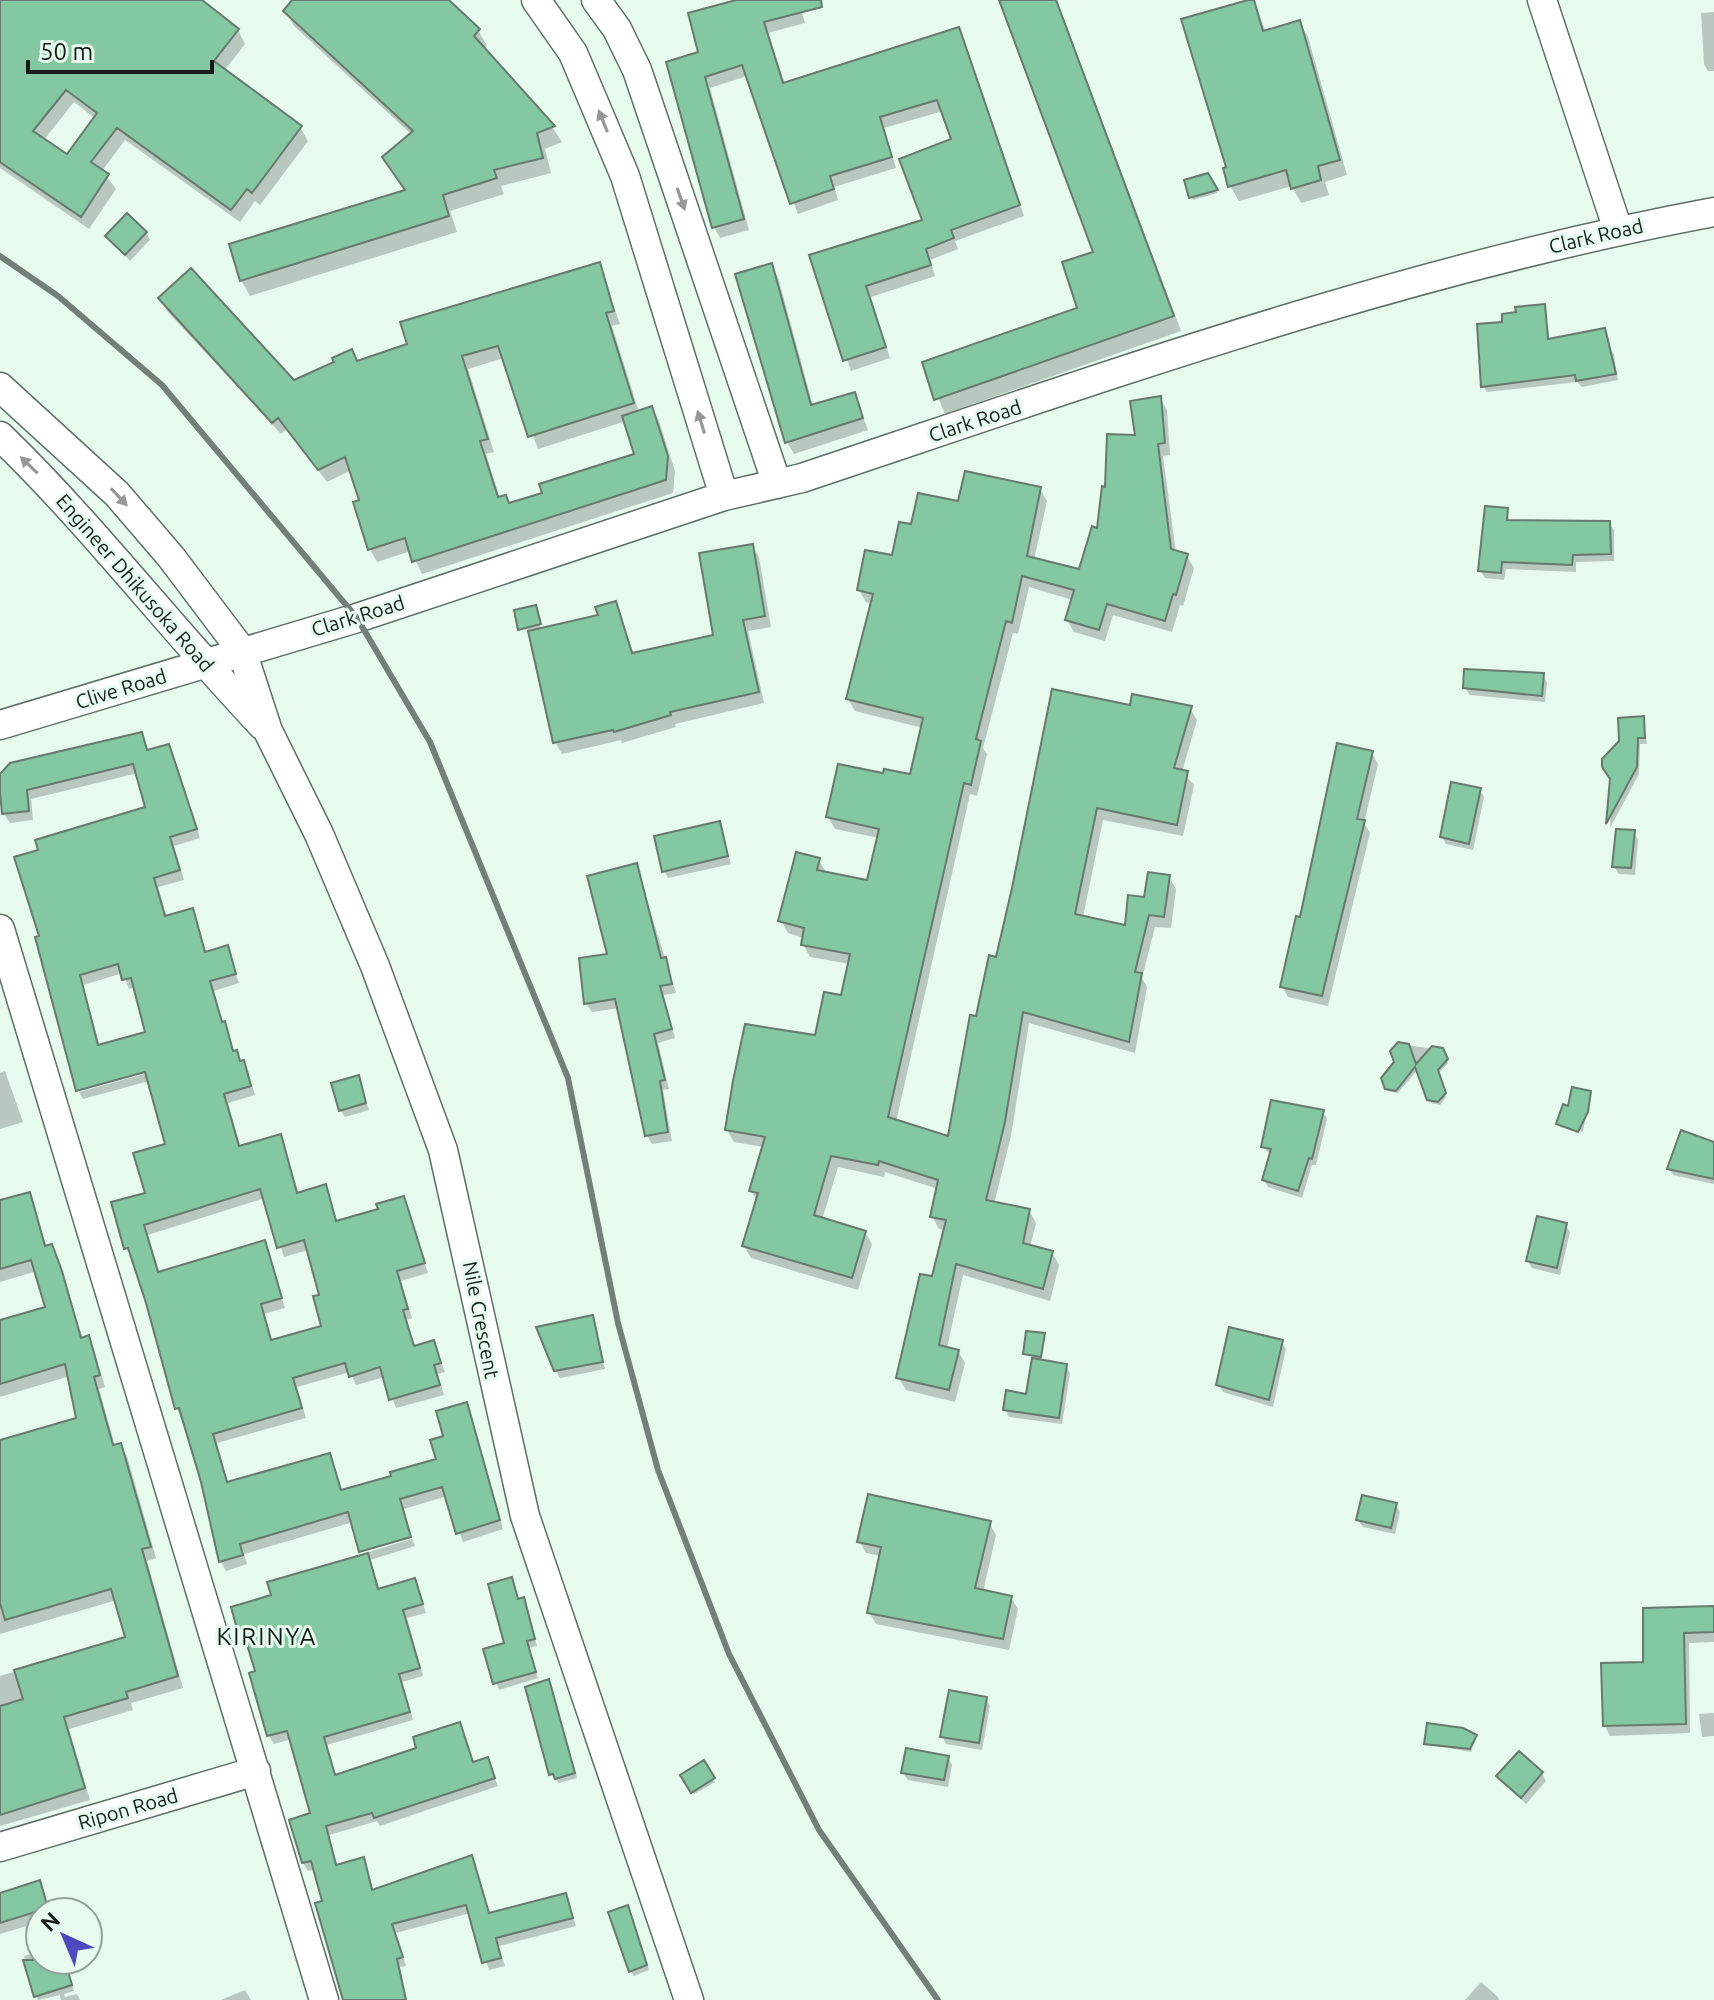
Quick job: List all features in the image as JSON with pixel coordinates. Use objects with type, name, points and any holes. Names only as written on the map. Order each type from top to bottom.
[{"type":"street","points":[[536,0],[573,53],[625,176],[724,496]]},
{"type":"street","points":[[596,0],[617,29],[637,70],[777,484]]},
{"type":"street","points":[[1542,0],[1618,230]]},
{"type":"street","points":[[625,176],[668,161]]},
{"type":"street","name":"Clark Road","points":[[242,651],[357,618],[724,496],[777,484],[1396,286],[1618,230],[1714,212]]},
{"type":"street","name":"Engineer Dhikusoka Road","points":[[0,387],[117,494],[171,557],[242,651]]},
{"type":"street","name":"Engineer Dhikusoka Road","points":[[0,436],[120,560],[204,664],[268,731]]},
{"type":"street","name":"Clive Road","points":[[0,725],[242,651]]},
{"type":"street","name":"Nile Crescent","points":[[242,651],[268,731],[319,834],[375,966],[443,1150],[525,1516],[689,2000]]},
{"type":"street","points":[[0,929],[324,2000]]},
{"type":"street","name":"Ripon Road","points":[[0,1847],[256,1771]]},
{"type":"building","points":[[0,0],[202,0],[239,29],[214,61],[302,126],[252,193],[247,189],[231,210],[117,128],[91,162],[109,174],[81,217],[0,162]],"holes":[[[66,90],[97,113],[67,154],[33,131]]]},
{"type":"building","points":[[292,0],[449,0],[480,29],[474,36],[555,126],[537,133],[543,158],[494,170],[497,178],[443,195],[449,216],[240,281],[229,244],[405,190],[382,157],[413,131],[283,11]]},
{"type":"building","points":[[736,0],[821,0],[822,7],[764,22],[783,83],[959,27],[1020,205],[951,230],[954,238],[926,249],[931,265],[866,286],[886,347],[843,361],[809,255],[922,220],[899,159],[951,139],[937,100],[880,117],[892,157],[830,176],[834,189],[790,204],[742,65],[705,77],[744,219],[712,228],[666,62],[698,52],[688,13]]},
{"type":"building","points":[[999,0],[1056,0],[1174,316],[934,400],[922,362],[1077,308],[1062,262],[1093,252]]},
{"type":"building","points":[[1254,0],[1263,31],[1300,20],[1340,160],[1318,166],[1321,180],[1291,189],[1286,170],[1228,187],[1223,168],[1226,167],[1181,19]]},
{"type":"building","points":[[1208,173],[1218,190],[1189,198],[1184,180]]},
{"type":"building","points":[[127,213],[147,232],[125,255],[105,236]]},
{"type":"building","points":[[600,262],[614,311],[606,313],[634,403],[528,437],[498,346],[462,356],[488,439],[480,441],[498,497],[506,495],[509,503],[542,493],[539,484],[634,454],[622,416],[652,406],[668,456],[666,480],[412,562],[405,538],[368,550],[353,502],[359,500],[345,457],[318,470],[278,418],[272,423],[158,298],[191,268],[294,380],[334,362],[332,358],[352,349],[357,361],[407,344],[400,322]]},
{"type":"building","points":[[772,263],[811,405],[855,392],[863,418],[785,443],[735,274]]},
{"type":"building","points":[[1545,304],[1548,339],[1605,328],[1616,374],[1576,381],[1575,375],[1481,387],[1477,324],[1502,322],[1502,314],[1516,312],[1515,307]]},
{"type":"building","points":[[1161,396],[1165,443],[1158,444],[1171,549],[1188,554],[1176,595],[1173,594],[1165,621],[1107,604],[1099,630],[1065,620],[1074,590],[1022,576],[1012,623],[1006,621],[976,739],[981,741],[971,785],[964,783],[888,1117],[948,1136],[970,1015],[976,1016],[989,955],[996,957],[1052,689],[1130,705],[1132,694],[1192,706],[1174,768],[1188,771],[1177,825],[1097,808],[1075,914],[1125,925],[1128,895],[1144,897],[1148,872],[1170,875],[1164,917],[1149,915],[1135,972],[1142,973],[1129,1042],[1023,1012],[1005,1122],[986,1200],[1030,1209],[1023,1243],[1053,1251],[1043,1289],[956,1264],[939,1345],[959,1350],[949,1390],[896,1378],[920,1274],[932,1276],[946,1220],[930,1217],[938,1180],[879,1161],[878,1165],[831,1156],[814,1215],[866,1231],[852,1278],[742,1246],[758,1193],[749,1191],[765,1137],[725,1130],[745,1024],[815,1035],[824,992],[841,995],[850,954],[801,945],[804,928],[778,921],[796,852],[820,858],[817,870],[867,880],[879,829],[826,817],[838,764],[883,773],[884,769],[910,774],[923,718],[846,699],[873,594],[857,590],[865,550],[892,555],[899,522],[911,524],[918,493],[958,501],[965,471],[1041,487],[1027,556],[1079,569],[1092,526],[1097,528],[1102,486],[1105,487],[1107,434],[1135,435],[1130,401]]},
{"type":"building","points":[[1485,506],[1508,508],[1507,520],[1610,521],[1611,554],[1573,555],[1572,565],[1502,562],[1501,573],[1478,571]]},
{"type":"building","points":[[753,544],[765,616],[743,620],[759,692],[670,712],[671,715],[614,732],[553,743],[528,631],[598,615],[595,607],[616,601],[632,653],[713,635],[699,553]]},
{"type":"building","points":[[536,605],[541,624],[518,630],[514,610]]},
{"type":"building","points":[[1464,669],[1544,673],[1542,696],[1463,688]]},
{"type":"building","points":[[1644,716],[1645,738],[1638,738],[1637,767],[1606,824],[1610,779],[1602,767],[1602,759],[1619,741],[1618,718]]},
{"type":"building","points":[[142,732],[147,750],[169,744],[197,829],[170,837],[180,870],[154,878],[165,916],[193,908],[205,952],[228,945],[236,974],[210,981],[233,1051],[237,1050],[240,1061],[244,1060],[251,1086],[224,1094],[239,1146],[281,1134],[297,1193],[326,1184],[336,1221],[378,1209],[376,1204],[404,1196],[425,1263],[397,1271],[408,1309],[403,1310],[414,1346],[434,1340],[441,1363],[434,1365],[440,1385],[389,1400],[380,1367],[349,1377],[345,1363],[293,1378],[302,1408],[213,1434],[227,1482],[330,1453],[341,1490],[391,1476],[390,1472],[436,1459],[430,1440],[443,1436],[436,1411],[467,1402],[500,1520],[456,1534],[442,1487],[400,1499],[411,1537],[359,1552],[348,1512],[240,1544],[243,1555],[219,1562],[201,1482],[179,1408],[175,1409],[146,1303],[128,1248],[124,1249],[111,1202],[145,1193],[133,1153],[165,1144],[145,1072],[76,1091],[35,937],[39,936],[14,857],[38,850],[35,840],[145,807],[133,764],[27,790],[29,811],[2,814],[0,774],[10,763]],"holes":[[[118,964],[122,980],[131,978],[145,1032],[98,1045],[80,975]],[[260,1189],[277,1248],[304,1240],[319,1295],[313,1296],[321,1326],[271,1340],[261,1304],[282,1298],[265,1240],[158,1272],[144,1225]]]},
{"type":"building","points":[[1337,743],[1373,751],[1357,819],[1365,820],[1322,996],[1280,987],[1296,916],[1300,917]]},
{"type":"building","points":[[1451,782],[1481,788],[1469,844],[1440,837]]},
{"type":"building","points":[[720,821],[728,856],[662,872],[654,836]]},
{"type":"building","points":[[1616,829],[1635,830],[1631,868],[1612,867]]},
{"type":"building","points":[[637,863],[661,958],[666,957],[672,984],[660,986],[672,1029],[654,1034],[665,1080],[660,1081],[668,1132],[645,1136],[615,999],[584,1004],[579,958],[607,954],[587,876]]},
{"type":"building","points":[[1398,1042],[1409,1044],[1416,1064],[1432,1046],[1443,1048],[1448,1059],[1438,1070],[1446,1093],[1438,1102],[1427,1100],[1415,1067],[1396,1091],[1385,1089],[1381,1078],[1394,1062],[1390,1051]]},
{"type":"building","points":[[359,1075],[366,1103],[339,1111],[331,1083]]},
{"type":"building","points":[[1572,1087],[1591,1091],[1588,1112],[1578,1132],[1556,1124],[1563,1104],[1568,1106]]},
{"type":"building","points":[[1271,1100],[1324,1110],[1312,1159],[1309,1158],[1298,1191],[1262,1180],[1271,1149],[1261,1147]]},
{"type":"building","points":[[1681,1130],[1714,1142],[1714,1179],[1667,1169]]},
{"type":"building","points":[[30,1192],[45,1246],[52,1244],[62,1271],[81,1338],[89,1335],[100,1375],[94,1377],[113,1445],[121,1443],[151,1547],[142,1549],[178,1676],[126,1692],[128,1698],[64,1717],[85,1788],[0,1815],[0,1706],[23,1699],[14,1670],[125,1637],[111,1589],[5,1620],[0,1603],[0,1440],[76,1418],[65,1364],[0,1384],[0,1320],[45,1307],[31,1260],[0,1269],[0,1200]]},
{"type":"building","points":[[1537,1216],[1567,1223],[1557,1268],[1526,1261]]},
{"type":"building","points":[[593,1315],[603,1362],[554,1371],[536,1327]]},
{"type":"building","points":[[1229,1327],[1283,1340],[1269,1400],[1216,1385]]},
{"type":"building","points":[[1026,1331],[1045,1333],[1041,1357],[1023,1354]]},
{"type":"building","points":[[1032,1358],[1067,1364],[1059,1418],[1003,1410],[1006,1390],[1026,1394]]},
{"type":"building","points":[[868,1494],[991,1521],[975,1588],[1012,1596],[1003,1639],[867,1613],[881,1547],[857,1542]]},
{"type":"building","points":[[1362,1495],[1397,1503],[1391,1528],[1356,1520]]},
{"type":"building","points":[[368,1553],[378,1589],[415,1578],[423,1604],[403,1610],[420,1668],[399,1674],[410,1712],[324,1737],[335,1775],[416,1748],[413,1737],[460,1722],[473,1762],[488,1757],[495,1778],[374,1818],[372,1813],[326,1826],[336,1865],[364,1857],[372,1890],[472,1855],[489,1913],[566,1893],[573,1918],[496,1938],[501,1958],[482,1963],[466,1905],[392,1924],[403,1957],[397,1959],[406,2000],[343,2000],[315,1903],[322,1901],[311,1861],[302,1863],[289,1820],[310,1813],[287,1731],[267,1736],[249,1673],[255,1671],[242,1628],[237,1629],[231,1607],[271,1595],[267,1582]]},
{"type":"building","points":[[512,1577],[518,1599],[524,1597],[535,1639],[527,1641],[536,1672],[493,1684],[483,1649],[504,1643],[488,1584]]},
{"type":"building","points":[[1714,1606],[1714,1632],[1684,1633],[1686,1724],[1603,1726],[1601,1663],[1643,1662],[1643,1608]]},
{"type":"building","points":[[549,1679],[575,1773],[555,1779],[553,1774],[549,1775],[525,1687]]},
{"type":"building","points":[[949,1690],[987,1697],[979,1743],[940,1737]]},
{"type":"building","points":[[1427,1723],[1463,1728],[1477,1735],[1470,1749],[1424,1744]]},
{"type":"building","points":[[906,1748],[949,1756],[944,1780],[901,1773]]},
{"type":"building","points":[[1519,1751],[1543,1772],[1521,1798],[1496,1776]]},
{"type":"building","points":[[704,1760],[715,1778],[691,1793],[680,1775]]},
{"type":"building","points":[[40,1880],[45,1896],[24,1896],[24,1916],[0,1923],[0,1893]]},
{"type":"building","points":[[628,1905],[647,1965],[629,1972],[608,1912]]},
{"type":"building","points":[[28,1976],[69,1976],[72,1985],[34,1997]]},
{"type":"railway","points":[[0,256],[58,296],[162,385],[357,618],[430,742],[568,1078],[618,1323],[658,1470],[729,1654],[819,1830],[938,2000]]},
{"type":"district","name":"KIRINYA","points":[[267,1637]]}]
